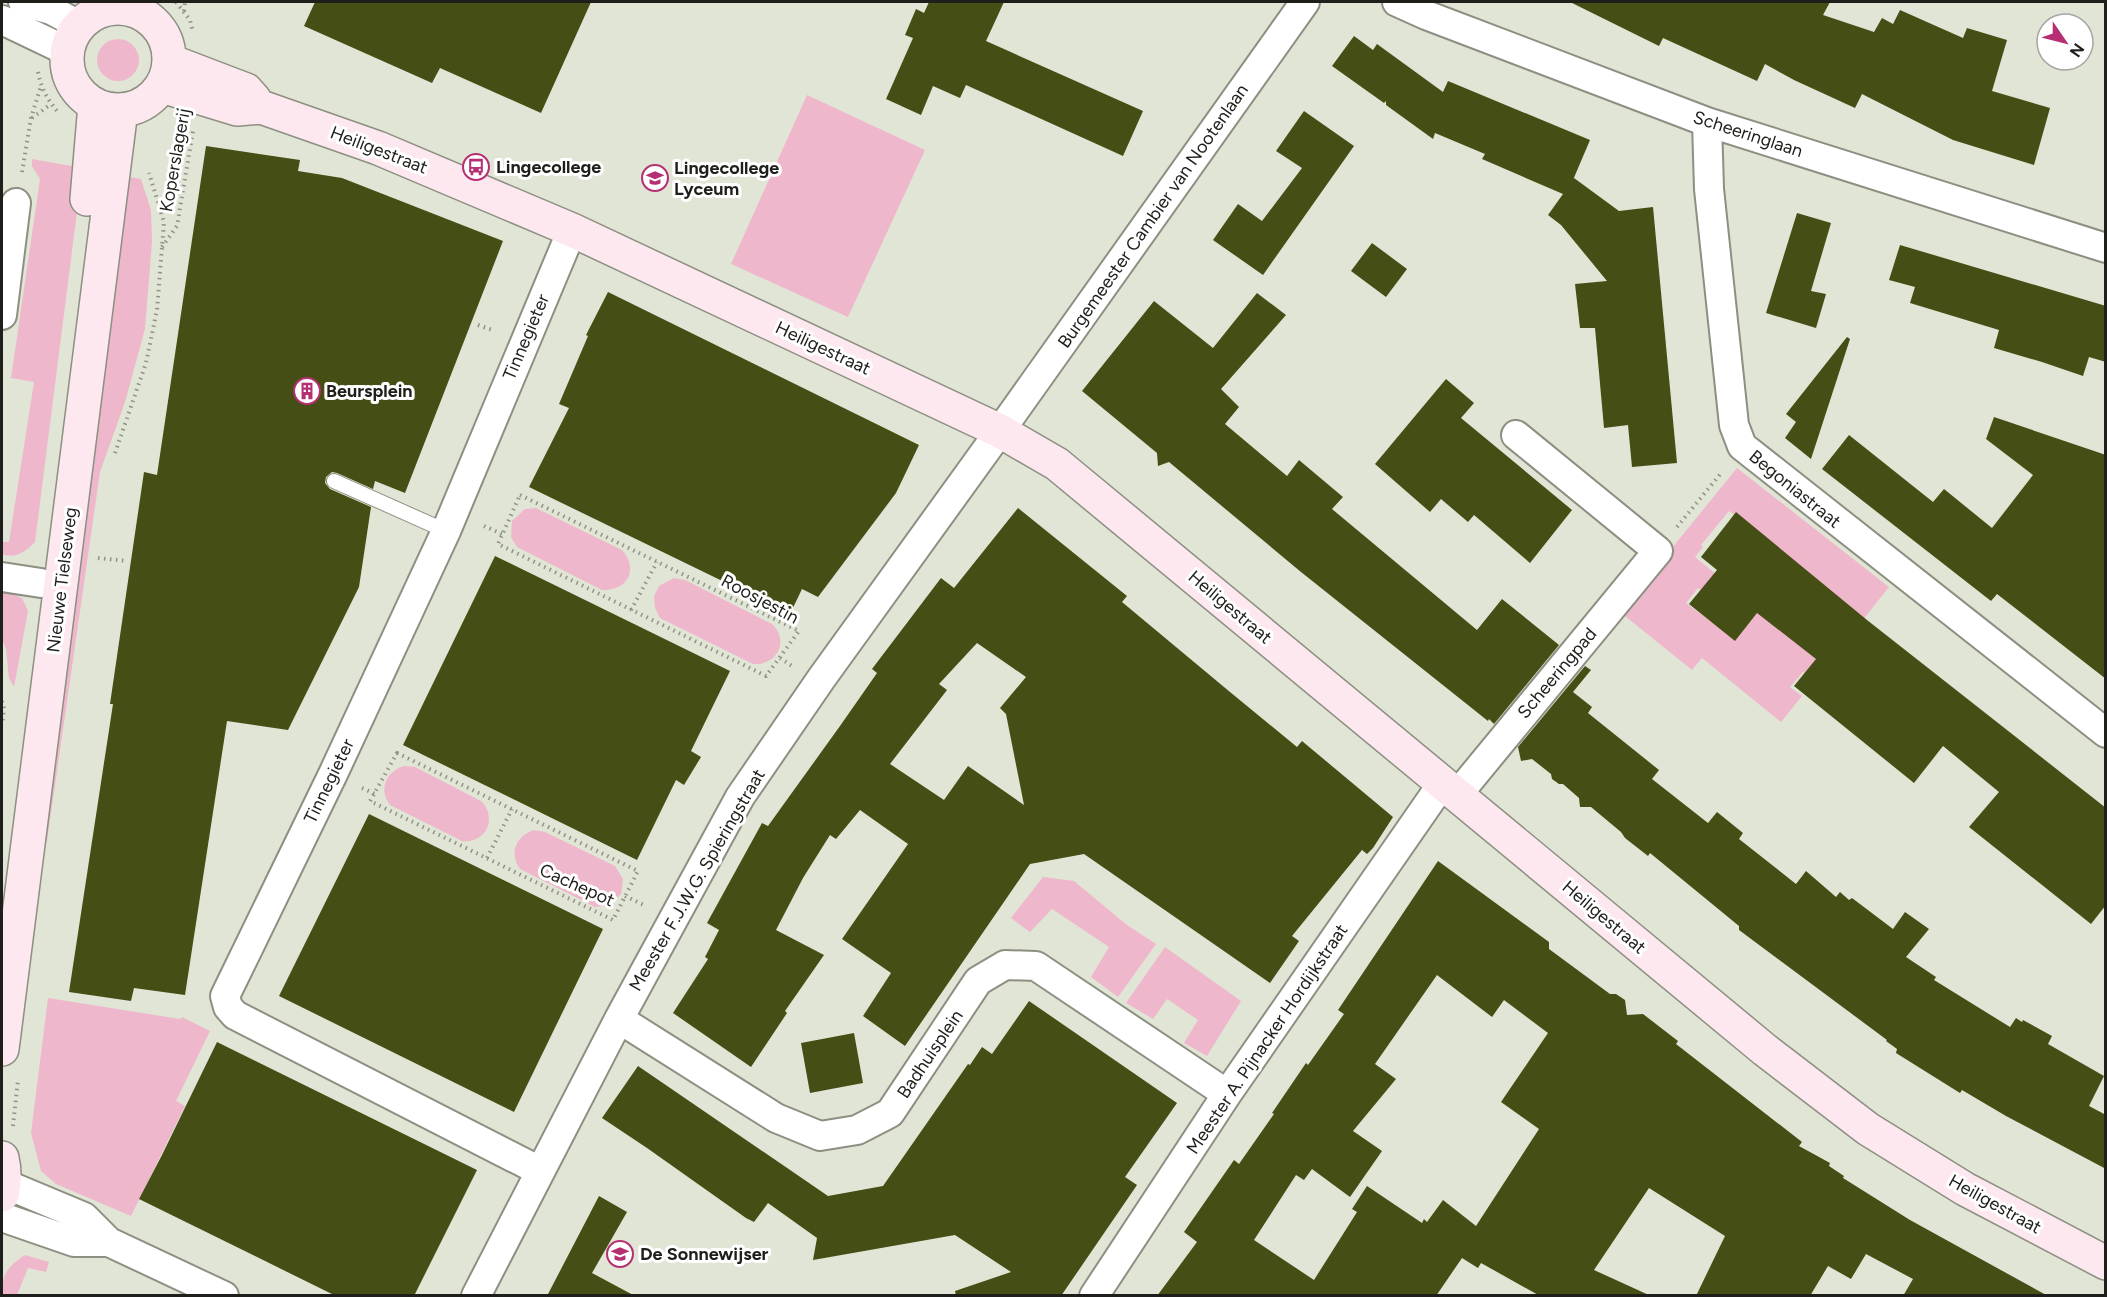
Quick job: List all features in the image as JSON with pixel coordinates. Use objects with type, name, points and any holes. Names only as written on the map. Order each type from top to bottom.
[{"type":"street","points":[[23,2],[51,10],[73,38]]},
{"type":"street","name":"Burgemeester Cambier van Nootenlaan","points":[[1000,431],[1305,2]]},
{"type":"street","name":"Scheeringlaan","points":[[1397,2],[1707,122],[2106,248]]},
{"type":"street","points":[[138,7],[164,35],[168,45],[166,73],[145,104],[108,108],[84,98],[73,82],[67,64],[73,38],[93,14],[102,9],[138,7]]},
{"type":"street","points":[[2,20],[73,38]]},
{"type":"street","name":"Heiligestraat","points":[[166,73],[199,97],[237,109],[261,107],[378,148],[572,230],[1000,431],[1056,464],[1765,1050],[1868,1129],[1965,1188],[2106,1263]]},
{"type":"street","name":"Heiligestraat","points":[[166,73],[246,90],[261,107]]},
{"type":"street","name":"Nieuwe Tielseweg","points":[[2,888],[87,200],[108,108]]},
{"type":"street","name":"Nieuwe Tielseweg","points":[[2,1049],[108,108]]},
{"type":"street","name":"Begoniastraat","points":[[1707,122],[1709,189],[1734,425],[1742,446],[2106,734]]},
{"type":"street","points":[[2,315],[16,203]]},
{"type":"street","name":"Tinnegieter","points":[[540,1171],[235,1015],[228,1006],[225,996],[333,774],[446,531],[572,230]]},
{"type":"street","name":"Meester F.J.W.G. Spieringstraat","points":[[476,1296],[618,1019],[740,797],[821,679],[1000,431]]},
{"type":"street","points":[[1516,435],[1658,551]]},
{"type":"street","name":"Scheeringpad","points":[[1449,789],[1658,551]]},
{"type":"street","name":"Nieuwe Tielseweg","points":[[2,578],[41,583]]},
{"type":"street","name":"Meester A. Pijnacker Hordijkstraat","points":[[1094,1296],[1227,1094],[1449,789]]},
{"type":"street","name":"Badhuisplein","points":[[618,1019],[776,1118],[820,1136],[856,1130],[890,1113],[978,981],[1005,965],[1036,966],[1227,1094]]},
{"type":"street","points":[[3,1179],[84,1217],[109,1242]]},
{"type":"street","points":[[2,1217],[74,1242],[109,1242],[131,1250],[224,1296]]},
{"type":"lane","points":[[334,481],[446,531]]},
{"type":"path","points":[[184,12],[185,2]]},
{"type":"path","points":[[16,203],[31,118],[41,85]]},
{"type":"path","name":"Koperslagerij","points":[[149,172],[164,222],[162,247],[177,226],[199,97]]},
{"type":"path","points":[[31,118],[51,104]]},
{"type":"path","points":[[1658,551],[1742,446]]},
{"type":"path","name":"Roosjestin","points":[[520,495],[799,632],[766,676],[632,610],[498,544],[520,495]]},
{"type":"path","points":[[94,557],[128,561]]},
{"type":"path","points":[[632,610],[657,562]]},
{"type":"path","points":[[2,702],[4,709],[2,724]]},
{"type":"path","name":"Cachepot","points":[[397,753],[638,871],[613,920],[487,858],[370,801],[397,753]]},
{"type":"path","points":[[487,858],[512,809]]},
{"type":"shaded area","points":[[118,39],[126,40],[133,45],[138,52],[138,68],[133,75],[126,80],[118,81],[110,80],[103,75],[98,68],[97,60],[98,52],[103,45],[110,40]]},
{"type":"shaded area","points":[[807,95],[925,150],[848,317],[731,264]]},
{"type":"shaded area","points":[[32,159],[77,167],[78,204],[35,542],[24,552],[12,556],[2,554],[2,542],[9,542],[34,382],[11,378],[40,179],[32,166]]},
{"type":"shaded area","points":[[123,176],[141,179],[151,210],[152,241],[145,329],[125,402],[100,472],[47,841],[37,841]]},
{"type":"shaded area","points":[[1737,468],[1889,587],[1815,680],[1803,672],[1790,687],[1802,696],[1781,722],[1702,658],[1692,670],[1620,612]],"holes":[[[1729,511],[1758,533],[1722,579],[1695,557],[1703,547],[1701,545]],[[1698,588],[1721,605],[1709,620],[1686,603]]]},
{"type":"shaded area","points":[[536,508],[622,550],[630,564],[628,578],[624,583],[618,587],[602,590],[517,547],[511,537],[512,521],[525,509]]},
{"type":"shaded area","points":[[674,578],[685,580],[772,624],[780,638],[780,645],[774,657],[761,664],[753,664],[660,618],[655,608],[654,596],[659,586]]},
{"type":"shaded area","points":[[2,590],[22,598],[28,611],[14,687],[9,678],[6,649],[2,639]]},
{"type":"shaded area","points":[[404,766],[415,767],[481,801],[489,815],[489,822],[483,834],[470,841],[462,841],[390,805],[386,799],[384,787],[388,777]]},
{"type":"shaded area","points":[[534,830],[545,832],[615,866],[623,879],[621,894],[610,905],[595,907],[520,869],[515,857],[516,846],[522,837]]},
{"type":"shaded area","points":[[1043,877],[1074,881],[1127,925],[1156,944],[1118,997],[1091,977],[1109,947],[1052,909],[1030,932],[1011,918]]},
{"type":"shaded area","points":[[1165,947],[1241,1001],[1207,1056],[1184,1043],[1198,1020],[1167,999],[1153,1019],[1126,1003]]},
{"type":"shaded area","points":[[48,998],[180,1019],[182,1017],[210,1031],[176,1101],[185,1106],[131,1216],[56,1184],[41,1171],[31,1133]]},
{"type":"shaded area","points":[[25,1255],[49,1262],[46,1272],[28,1268],[17,1295],[2,1295],[4,1276],[14,1263]]},
{"type":"building","points":[[315,2],[591,2],[541,113],[440,68],[432,83],[304,26]]},
{"type":"building","points":[[929,2],[1004,2],[986,41],[1143,111],[1123,156],[966,85],[960,98],[933,86],[921,115],[886,99],[913,38],[905,35],[916,9],[924,13]]},
{"type":"building","points":[[1570,2],[1830,2],[1823,15],[1874,32],[1882,18],[1893,24],[1900,10],[1963,38],[1967,28],[2007,40],[1992,91],[2050,108],[2034,165],[1953,140],[1862,94],[1855,108],[1765,64],[1757,81],[1663,38],[1659,46]]},
{"type":"building","points":[[1354,36],[1373,50],[1377,44],[1443,92],[1448,81],[1590,140],[1573,180],[1574,178],[1619,211],[1653,207],[1677,463],[1632,467],[1628,425],[1604,428],[1595,328],[1580,328],[1575,284],[1607,281],[1561,225],[1548,215],[1563,194],[1482,159],[1485,154],[1435,133],[1433,139],[1386,105],[1386,101],[1384,103],[1332,66]]},
{"type":"building","points":[[1304,111],[1354,146],[1263,275],[1213,240],[1238,204],[1262,221],[1302,168],[1276,151]]},
{"type":"building","name":"Beursplein","points":[[206,146],[300,160],[298,171],[342,178],[503,241],[405,493],[375,481],[373,489],[337,473],[332,472],[326,477],[325,483],[330,489],[371,507],[359,587],[288,730],[227,721],[185,995],[134,988],[131,1001],[69,992],[113,704],[110,704],[144,472],[157,475]]},
{"type":"building","points":[[1797,213],[1831,223],[1811,291],[1826,294],[1816,328],[1766,313]]},
{"type":"building","points":[[1372,243],[1407,269],[1386,297],[1351,271]]},
{"type":"building","points":[[1900,245],[2106,306],[2106,362],[2089,357],[2083,376],[1994,348],[1999,330],[1910,303],[1915,287],[1889,280]]},
{"type":"building","points":[[608,292],[919,445],[896,493],[818,597],[802,589],[790,614],[529,487],[569,408],[559,404],[588,336],[586,335]]},
{"type":"building","points":[[1257,293],[1286,315],[1221,389],[1239,407],[1225,424],[1287,476],[1299,460],[1343,497],[1332,509],[1477,630],[1502,599],[1559,645],[1494,724],[1301,572],[1169,462],[1158,466],[1157,453],[1082,391],[1154,301],[1213,348]]},
{"type":"building","points":[[1847,337],[1850,339],[1811,459],[1785,438],[1796,422],[1786,414]]},
{"type":"building","points":[[1446,379],[1474,403],[1461,418],[1572,510],[1530,563],[1474,515],[1468,522],[1441,499],[1430,512],[1375,464]]},
{"type":"building","points":[[1994,417],[2106,455],[2106,679],[1997,594],[1991,601],[1822,469],[1849,435],[1933,502],[1944,489],[1992,528],[2033,475],[1986,439]]},
{"type":"building","points":[[1018,508],[1127,596],[1122,602],[1230,692],[1297,747],[1302,741],[1393,817],[1373,848],[1367,854],[1362,850],[1292,936],[1299,941],[1270,983],[1084,854],[1030,864],[905,1046],[863,1016],[891,973],[842,939],[908,844],[860,810],[836,839],[830,835],[803,878],[776,930],[824,955],[785,1011],[787,1013],[751,1067],[673,1013],[708,959],[705,957],[719,930],[707,923],[762,823],[768,826],[840,726],[877,673],[872,669],[941,578],[954,588]],"holes":[[[977,643],[1026,677],[1000,708],[1006,714],[1024,805],[968,766],[944,800],[890,764],[947,690],[939,684]]]},
{"type":"building","points":[[1736,512],[1867,620],[2106,808],[2106,905],[2091,924],[1969,827],[1999,792],[1943,746],[1914,783],[1794,686],[1816,659],[1757,613],[1735,641],[1689,604],[1717,570],[1701,557]]},
{"type":"building","points":[[495,556],[730,671],[691,751],[701,757],[684,785],[676,780],[637,860],[403,745]]},
{"type":"building","points":[[1585,666],[1591,670],[1573,692],[1592,707],[1588,713],[1659,770],[1652,779],[1708,823],[1717,812],[1743,833],[1739,839],[1796,884],[1806,871],[1836,897],[1840,892],[1849,900],[1852,898],[1893,929],[1905,912],[1929,929],[1906,957],[1936,977],[1934,980],[2010,1027],[2016,1018],[2052,1036],[2048,1044],[2104,1076],[2089,1106],[2106,1115],[2106,1169],[1962,1090],[1960,1093],[1896,1053],[1897,1049],[1887,1040],[1739,930],[1739,926],[1650,853],[1648,856],[1625,838],[1591,807],[1580,807],[1579,798],[1563,784],[1552,779],[1551,774],[1532,759],[1521,761],[1518,747]]},
{"type":"building","points":[[369,814],[603,929],[514,1112],[279,996]]},
{"type":"building","points":[[1438,861],[1549,942],[1549,949],[1610,994],[1616,994],[1625,1000],[1627,1015],[1643,1014],[1678,1041],[1676,1044],[1802,1142],[1799,1146],[1830,1163],[1829,1166],[1844,1176],[1843,1178],[1910,1220],[2048,1296],[1903,1296],[1913,1279],[1866,1254],[1851,1279],[1828,1266],[1810,1296],[1696,1296],[1725,1236],[1649,1188],[1594,1270],[1651,1296],[1540,1296],[1481,1263],[1478,1268],[1462,1258],[1436,1296],[1157,1296],[1197,1242],[1184,1232],[1234,1160],[1239,1164],[1306,1063],[1308,1065],[1344,1014],[1338,1010]],"holes":[[[1437,975],[1492,1017],[1504,1000],[1548,1033],[1501,1102],[1539,1129],[1476,1226],[1443,1200],[1427,1222],[1424,1219],[1422,1223],[1367,1186],[1352,1209],[1357,1212],[1314,1280],[1254,1240],[1296,1175],[1304,1180],[1312,1169],[1350,1197],[1382,1151],[1353,1131],[1396,1079],[1375,1064]]]},
{"type":"building","points":[[1029,1001],[1177,1103],[1125,1177],[1137,1185],[1061,1296],[956,1296],[955,1291],[1011,1272],[955,1235],[813,1260],[817,1238],[768,1203],[754,1222],[746,1218],[602,1118],[638,1066],[828,1196],[883,1186],[968,1064],[970,1065],[982,1047],[992,1054]]},
{"type":"building","points":[[854,1033],[863,1083],[810,1093],[801,1043]]},
{"type":"building","points":[[217,1042],[477,1170],[414,1296],[336,1296],[139,1199]]},
{"type":"building","points":[[599,1196],[627,1212],[592,1273],[635,1296],[547,1296]]},
{"type":"place","name":"Lingecollege","points":[[476,167]]},
{"type":"place","name":"Lingecollege Lyceum","points":[[655,178]]},
{"type":"place","name":"Beursplein","points":[[307,391]]},
{"type":"place","name":"De Sonnewijser","points":[[620,1254]]}]
